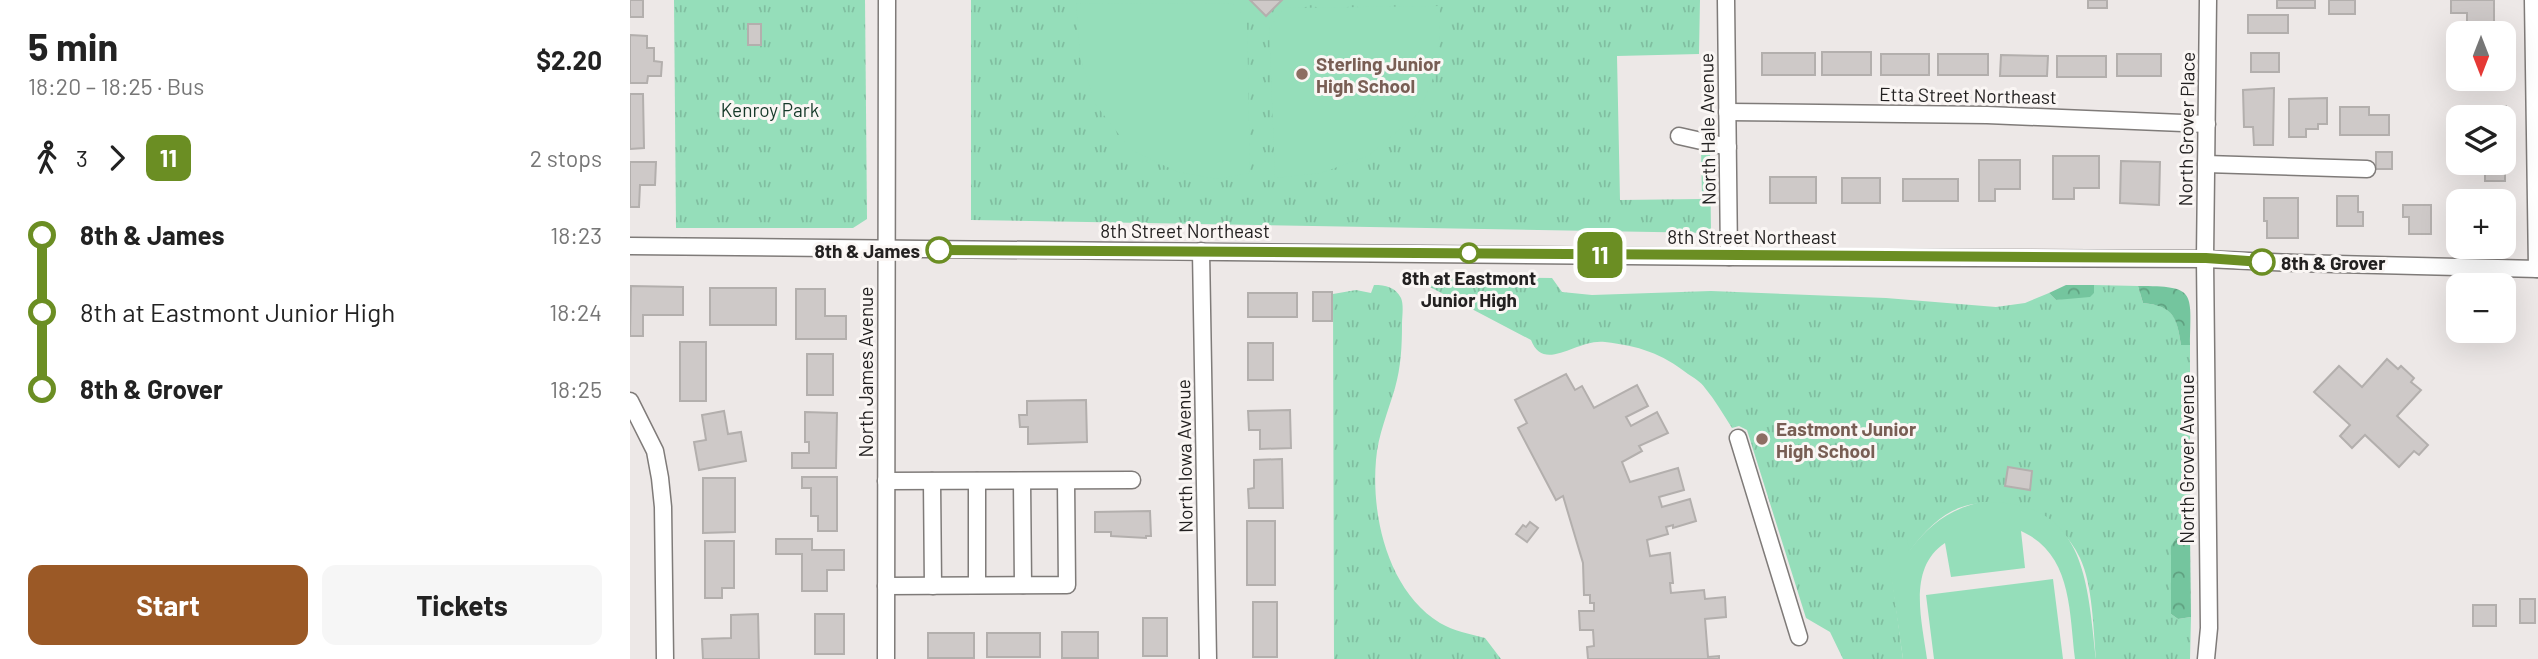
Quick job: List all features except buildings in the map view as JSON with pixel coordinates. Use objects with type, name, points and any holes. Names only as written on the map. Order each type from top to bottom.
[{"type":"street","name":"North James Avenue","points":[[886,659],[887,0]]},
{"type":"street","name":"North Hale Avenue","points":[[1726,0],[1729,257]]},
{"type":"street","name":"North Grover Place","points":[[2206,258],[2208,0]]},
{"type":"street","points":[[2533,0],[2538,269]]},
{"type":"street","name":"Etta Street Northeast","points":[[1727,112],[1987,115],[2207,124]]},
{"type":"street","points":[[1679,136],[1728,147]]},
{"type":"street","points":[[2206,164],[2367,169]]},
{"type":"street","name":"8th Street Northeast","points":[[630,246],[1729,257],[2206,258],[2538,269]]},
{"type":"street","name":"North Iowa Avenue","points":[[1201,251],[1208,659]]},
{"type":"street","name":"North Grover Avenue","points":[[2206,258],[2209,614],[2206,659]]},
{"type":"street","points":[[630,401],[655,451],[660,478],[666,659]]},
{"type":"street","points":[[1738,438],[1799,637]]},
{"type":"street","points":[[886,481],[1132,480]]},
{"type":"street","points":[[932,481],[933,586]]},
{"type":"street","points":[[977,481],[977,585]]},
{"type":"street","points":[[1022,481],[1023,585]]},
{"type":"street","points":[[886,586],[1067,585],[1066,481]]},
{"type":"green space","name":"Kenroy Park","points":[[674,0],[865,0],[867,219],[853,228],[676,228]]},
{"type":"green space","name":"Sterling Junior High School","points":[[971,0],[1700,0],[1699,54],[1617,56],[1620,200],[1702,199],[1701,147],[1710,147],[1711,233],[971,220]]},
{"type":"green space","points":[[1076,3],[1233,4],[1247,20],[1250,173],[1217,179],[1178,172],[1131,150],[1096,105],[1080,58]]},
{"type":"green space","points":[[1440,6],[1439,64],[1418,114],[1368,156],[1321,173],[1275,178],[1269,28],[1284,8]]},
{"type":"green space","points":[[1436,277],[1552,278],[1562,292],[1592,295],[1711,291],[1886,298],[1996,307],[2025,303],[2049,293],[2056,300],[2094,293],[2094,285],[2138,286],[2143,303],[2168,310],[2178,327],[2181,345],[2190,345],[2190,533],[2176,538],[2171,547],[2171,614],[2178,619],[2191,617],[2190,659],[2096,659],[2088,581],[2075,548],[2055,526],[2030,511],[1985,503],[1957,509],[1944,516],[1932,525],[1909,552],[1887,540],[1903,659],[1843,659],[1830,632],[1806,618],[1747,430],[1739,426],[1732,428],[1702,384],[1668,361],[1629,346],[1594,342],[1553,355],[1544,354],[1537,350],[1531,340],[1430,287],[1428,280]]},
{"type":"green space","points":[[1374,285],[1386,286],[1396,291],[1403,307],[1399,372],[1376,460],[1377,505],[1387,550],[1407,592],[1422,609],[1445,626],[1485,638],[1501,659],[1334,659],[1333,294],[1356,290],[1371,293]]},
{"type":"green space","points":[[2066,285],[2094,285],[2094,293],[2090,297],[2056,300],[2049,293]]},
{"type":"green space","points":[[2138,286],[2171,288],[2186,295],[2190,313],[2190,345],[2181,345],[2178,327],[2168,310],[2143,303]]},
{"type":"green space","points":[[1982,502],[2016,505],[2042,514],[2061,530],[2075,550],[2083,574],[2096,659],[2075,659],[2069,603],[2059,569],[2038,541],[2021,531],[2025,568],[1951,577],[1945,543],[1933,554],[1925,566],[1920,596],[1927,659],[1903,659],[1886,540],[1907,538],[1909,551],[1924,533],[1941,519],[1959,509]]},
{"type":"green space","points":[[2190,533],[2191,617],[2178,619],[2171,614],[2171,546],[2176,538]]},
{"type":"green space","points":[[2053,579],[2063,659],[1934,659],[1926,595]]},
{"type":"bus line","name":"11","points":[[939,250],[2206,258],[2262,262]]},
{"type":"place","name":"Sterling Junior High School","points":[[1302,74]]},
{"type":"place","name":"8th & James","points":[[939,250]]},
{"type":"place","name":"8th at Eastmont Junior High","points":[[1469,253]]},
{"type":"place","name":"8th & Grover","points":[[2262,262]]},
{"type":"place","name":"Eastmont Junior High School","points":[[1762,439]]}]
